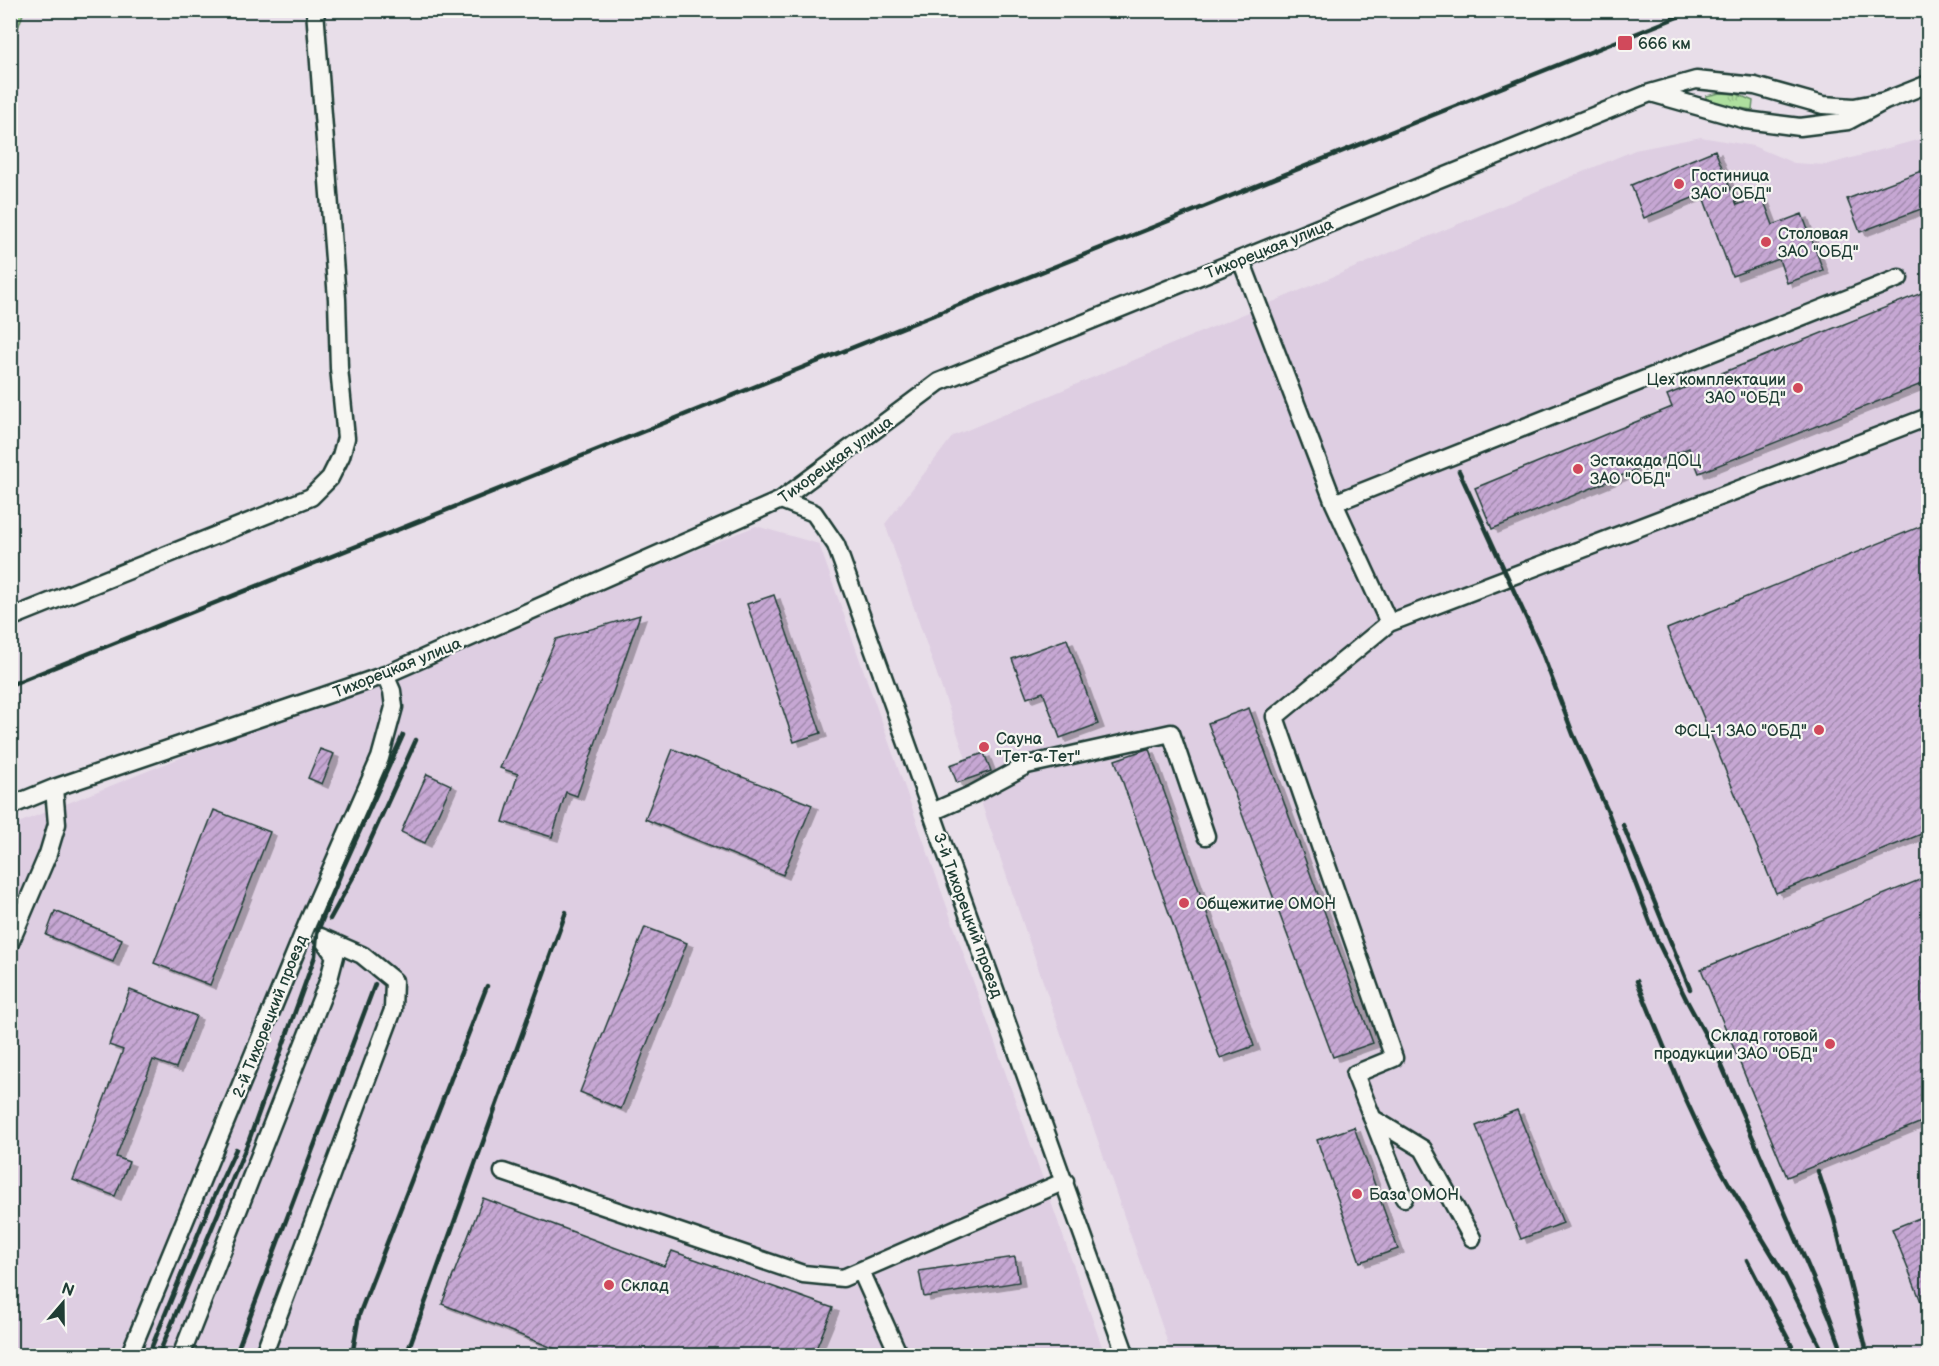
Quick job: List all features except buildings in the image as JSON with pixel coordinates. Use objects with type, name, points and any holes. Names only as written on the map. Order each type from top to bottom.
[{"type":"street","points":[[10,618],[311,497],[330,478],[341,456],[346,438],[339,368],[337,299],[315,10]]},
{"type":"street","name":"Тихорецкая улица","points":[[10,806],[54,788],[385,675],[781,500],[939,382],[1650,93],[1696,80],[1755,86],[1823,105],[1854,106],[1885,101]]},
{"type":"street","name":"Тихорецкая улица","points":[[1650,93],[1746,120],[1800,127],[1848,121],[1885,101],[1929,84]]},
{"type":"street","points":[[1240,260],[1334,503],[1389,623]]},
{"type":"street","points":[[1334,503],[1899,278]]},
{"type":"street","points":[[1404,1198],[1355,1074],[1394,1058],[1275,717],[1389,623],[1929,417]]},
{"type":"street","name":"3-й Тихорецкий проезд","points":[[781,500],[814,513],[836,545],[1126,1356]]},
{"type":"street","name":"2-й Тихорецкий проезд","points":[[129,1356],[308,922],[380,758],[394,707],[392,691],[385,675]]},
{"type":"street","points":[[932,812],[973,794],[1027,765],[1171,733],[1206,836]]},
{"type":"street","points":[[10,943],[48,854],[57,824],[54,788]]},
{"type":"street","points":[[181,1356],[329,979],[334,956],[308,922]]},
{"type":"street","points":[[263,1356],[393,1010],[394,981],[362,955],[321,937]]},
{"type":"street","points":[[1372,1118],[1423,1149],[1472,1238]]},
{"type":"street","points":[[503,1172],[803,1274],[843,1278],[1065,1181]]},
{"type":"street","points":[[861,1271],[897,1351],[894,1356]]},
{"type":"shaded area","points":[[1701,137],[1753,146],[1794,163],[1826,165],[1928,137],[1928,1355],[1172,1355],[885,524],[953,436],[1635,150]]},
{"type":"shaded area","points":[[756,526],[819,544],[1105,1355],[11,1356],[11,826]]},
{"type":"green space","points":[[10,11],[24,11],[11,48]]},
{"type":"green space","points":[[1720,93],[1737,94],[1753,101],[1752,110],[1706,102],[1706,96]]},
{"type":"railway","points":[[10,685],[1695,10]]},
{"type":"railway","points":[[1459,471],[1541,650],[1573,734],[1608,812],[1657,940],[1718,1058]]},
{"type":"railway","points":[[158,1356],[249,1140],[315,956],[317,933],[343,868],[403,735]]},
{"type":"railway","points":[[330,919],[356,872],[416,740]]},
{"type":"railway","points":[[1623,825],[1690,989]]},
{"type":"railway","points":[[406,1356],[566,912]]},
{"type":"railway","points":[[1637,981],[1706,1143],[1784,1274],[1825,1356]]},
{"type":"railway","points":[[235,1356],[375,984]]},
{"type":"railway","points":[[352,1356],[359,1315],[487,986]]},
{"type":"railway","points":[[1715,1050],[1829,1315],[1844,1356]]},
{"type":"railway","points":[[148,1356],[208,1210],[236,1149]]},
{"type":"railway","points":[[1818,1171],[1834,1219],[1868,1356]]},
{"type":"railway","points":[[1747,1260],[1797,1356]]},
{"type":"place","name":"666 км","points":[[1625,43]]},
{"type":"place","name":"Гостиница ЗАО\" ОБД\"","points":[[1679,184]]},
{"type":"place","name":"Столовая ЗАО \"ОБД\"","points":[[1766,242]]},
{"type":"place","name":"Цех комплектации ЗАО \"ОБД\"","points":[[1798,388]]},
{"type":"place","name":"Эстакада ДОЦ ЗАО \"ОБД\"","points":[[1578,469]]},
{"type":"place","name":"ФСЦ-1 ЗАО \"ОБД\"","points":[[1819,730]]},
{"type":"place","name":"Сауна \"Тет-а-Тет\"","points":[[984,747]]},
{"type":"place","name":"Общежитие ОМОН","points":[[1184,903]]},
{"type":"place","name":"Склад готовой продукции ЗАО \"ОБД\"","points":[[1830,1044]]},
{"type":"place","name":"База ОМОН","points":[[1357,1194]]},
{"type":"place","name":"Склад","points":[[609,1285]]}]
